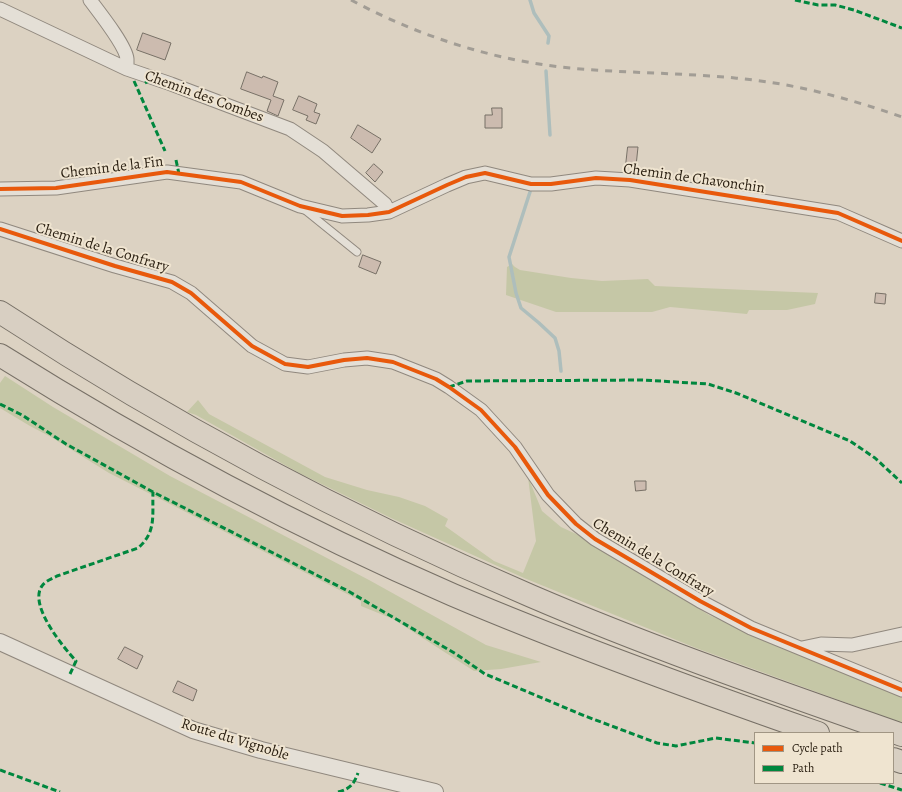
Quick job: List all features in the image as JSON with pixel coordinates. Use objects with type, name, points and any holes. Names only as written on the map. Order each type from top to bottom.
[{"type":"highway","points":[[0,312],[136,396],[194,429],[299,486],[419,546],[587,619],[740,678],[893,732]]},
{"type":"highway","points":[[0,355],[56,390],[181,461],[288,518],[400,571],[458,597],[574,645],[815,732]]},
{"type":"street","points":[[90,0],[117,37],[127,58],[127,69]]},
{"type":"street","name":"Chemin des Combes","points":[[0,9],[127,69],[290,129],[323,151],[385,204],[389,212]]},
{"type":"street","name":"Chemin de la Fin","points":[[0,188],[56,188],[167,172],[241,182],[300,206],[342,216],[368,215],[389,212]]},
{"type":"street","name":"Chemin de Chavonchin","points":[[389,212],[466,177],[485,173],[531,184],[551,184],[596,178],[630,180],[838,213],[902,241]]},
{"type":"street","name":"Chemin de la Confrary","points":[[0,229],[115,266],[172,282],[191,293],[252,346],[285,364],[308,366],[367,358],[392,362],[436,379],[481,410],[515,447],[548,494],[576,524],[595,539],[700,601],[751,628],[902,690]]},
{"type":"street","points":[[802,648],[821,644],[852,644],[902,634]]},
{"type":"street","name":"Route du Vignoble","points":[[0,642],[193,730],[261,750],[435,792]]},
{"type":"lane","points":[[300,206],[357,252]]},
{"type":"green space","points":[[512,264],[520,270],[602,281],[648,279],[655,286],[818,293],[815,304],[787,310],[749,310],[747,314],[670,307],[652,312],[556,312],[506,295],[507,267]]},
{"type":"green space","points":[[5,376],[53,407],[170,476],[369,580],[486,645],[541,662],[501,669],[474,671],[393,619],[361,606],[361,601],[109,473],[51,437],[0,408],[0,383]]},
{"type":"green space","points":[[198,400],[209,414],[325,477],[367,490],[399,497],[425,506],[448,519],[445,526],[494,561],[523,573],[536,541],[528,477],[542,511],[561,527],[587,539],[709,615],[824,665],[902,695],[902,723],[696,648],[524,578],[391,518],[299,473],[196,415],[187,412]]},
{"type":"building","points":[[143,33],[171,43],[165,60],[137,50]]},
{"type":"building","points":[[247,72],[278,82],[273,96],[284,100],[278,116],[267,111],[271,100],[241,89]]},
{"type":"building","points":[[299,96],[317,104],[314,112],[320,114],[316,124],[306,120],[308,116],[293,110]]},
{"type":"building","points":[[492,108],[502,108],[502,128],[485,128],[485,115],[492,115]]},
{"type":"building","points":[[358,125],[381,139],[372,153],[351,138]]},
{"type":"building","points":[[628,147],[638,147],[636,166],[626,165]]},
{"type":"building","points":[[374,164],[383,172],[375,182],[366,173]]},
{"type":"building","points":[[363,255],[381,262],[376,274],[359,267]]},
{"type":"building","points":[[876,293],[886,294],[885,304],[875,303]]},
{"type":"building","points":[[635,481],[646,481],[646,490],[636,491]]},
{"type":"building","points":[[125,647],[143,656],[137,669],[118,659]]},
{"type":"building","points":[[178,681],[197,690],[193,701],[173,692]]},
{"type":"waterway","points":[[530,0],[534,13],[549,36],[548,43]]},
{"type":"waterway","points":[[546,71],[550,135]]},
{"type":"waterway","points":[[530,192],[509,257],[516,293],[521,308],[555,338],[559,351],[561,371]]},
{"type":"railway","points":[[351,0],[376,13],[427,34],[452,43],[505,58],[560,67],[729,77],[753,80],[828,94],[902,117]]},
{"type":"marked path","points":[[795,0],[818,5],[835,5],[854,10],[902,28]]},
{"type":"marked path","points":[[145,83],[154,78]]},
{"type":"marked path","points":[[134,81],[165,151]]},
{"type":"marked path","points":[[176,160],[179,174]]},
{"type":"marked path","points":[[449,387],[467,381],[643,380],[708,384],[736,393],[850,441],[875,458],[902,483]]},
{"type":"marked path","points":[[0,404],[22,415],[66,444],[153,492],[348,591],[456,654],[485,674],[585,716],[657,743],[676,746],[716,738],[754,743]]},
{"type":"marked path","points":[[70,674],[76,661],[56,637],[43,615],[39,594],[42,586],[47,581],[57,576],[138,548],[144,542],[151,529],[153,515],[153,492]]},
{"type":"marked path","points":[[0,770],[60,792]]},
{"type":"marked path","points":[[338,792],[351,786],[358,773]]},
{"type":"marked path","points":[[883,784],[902,790]]},
{"type":"cycle path","points":[[0,189],[56,188],[167,172],[241,182],[300,206],[342,216],[368,215],[389,212],[466,177],[485,173],[531,184],[551,184],[596,178],[630,180],[838,213],[902,241]]},
{"type":"cycle path","points":[[0,229],[115,266],[172,282],[191,293],[252,346],[285,364],[308,367],[344,360],[367,358],[393,362],[436,379],[481,410],[515,447],[548,495],[576,524],[595,539],[700,601],[751,628],[902,690]]}]
